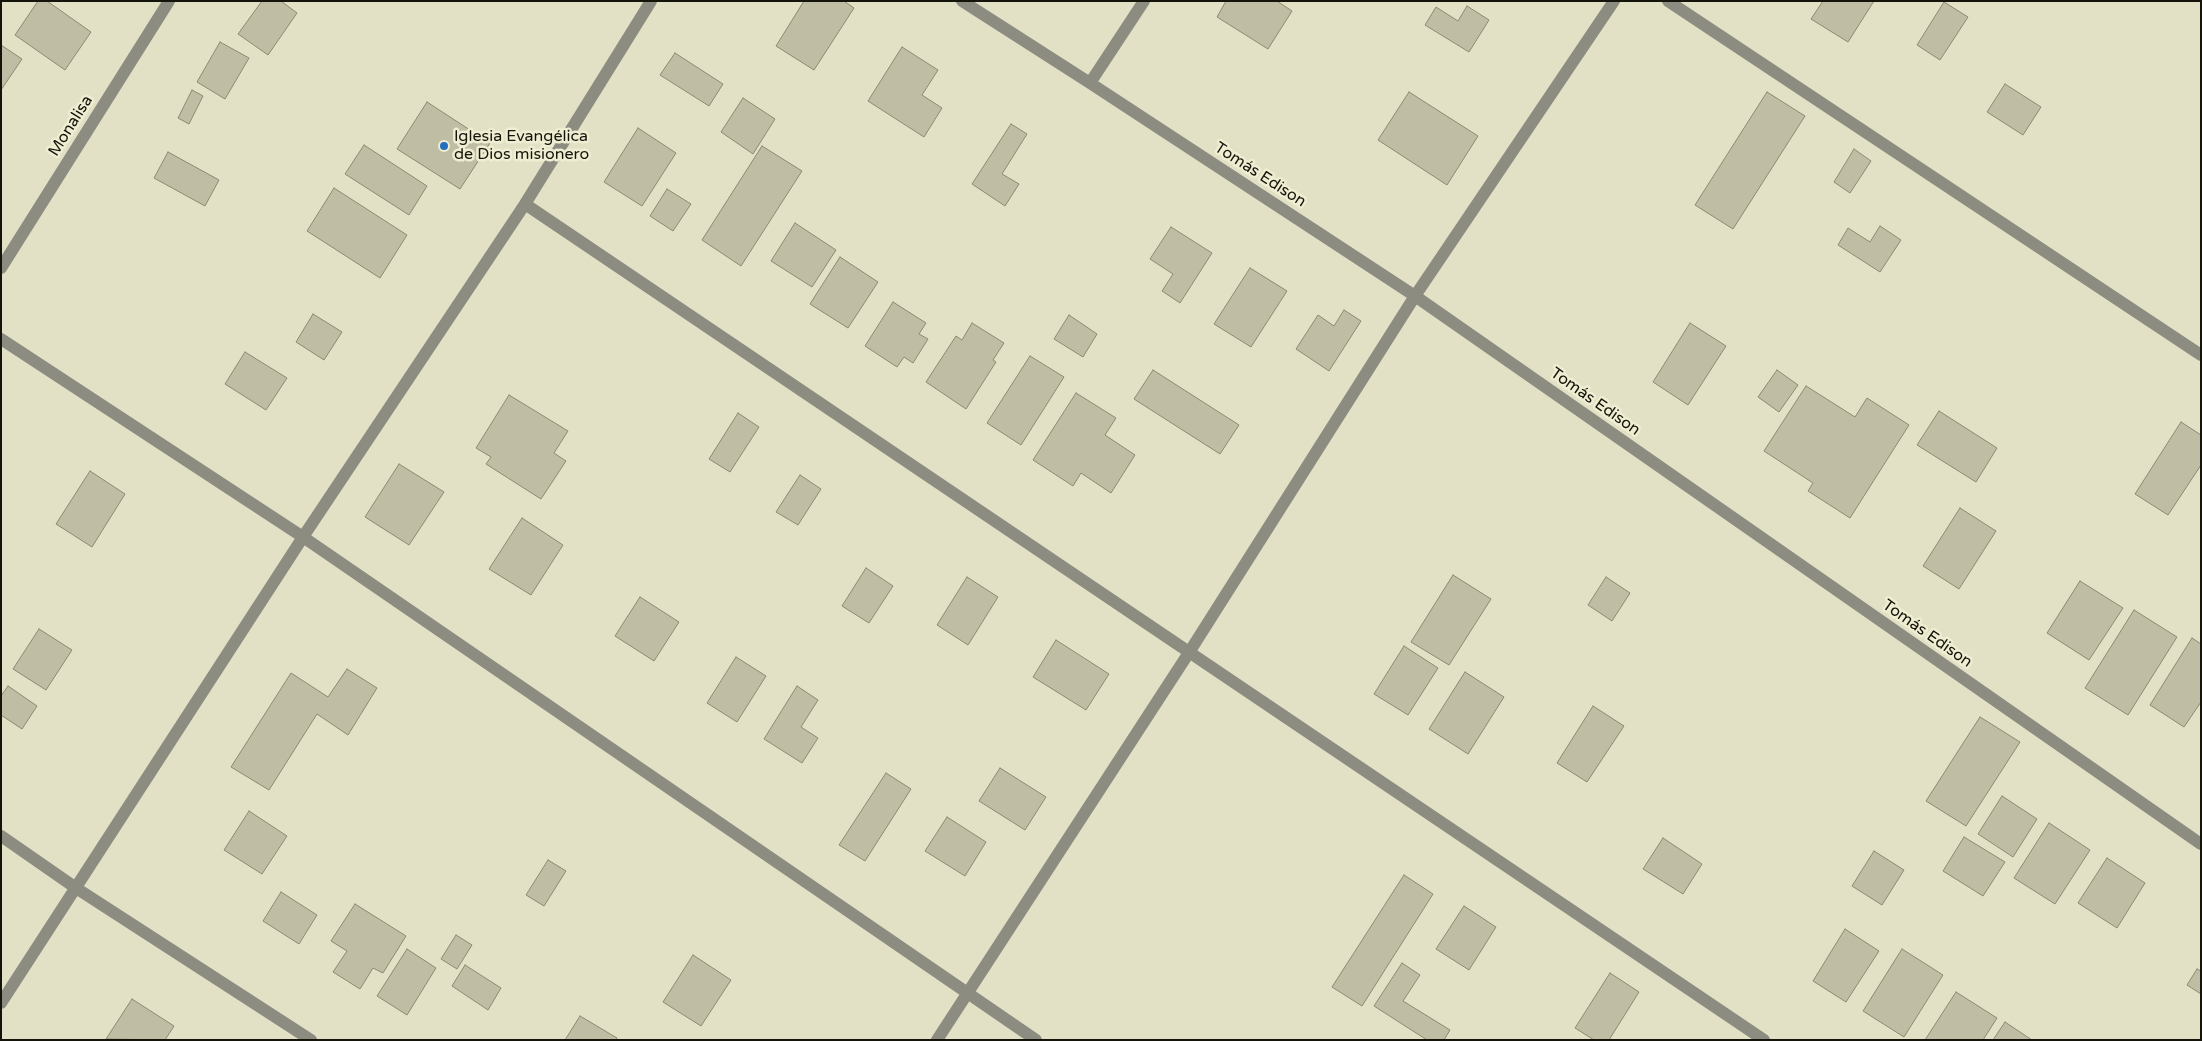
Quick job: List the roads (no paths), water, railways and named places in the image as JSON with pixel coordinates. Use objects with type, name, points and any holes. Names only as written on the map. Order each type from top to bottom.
[{"type":"street","name":"Monalisa","points":[[1,268],[169,1]]},
{"type":"street","points":[[1,1003],[303,537],[525,204],[651,1]]},
{"type":"street","name":"Tomás Edison","points":[[962,1],[1415,296],[2201,844]]},
{"type":"street","points":[[1090,83],[1144,1]]},
{"type":"street","points":[[937,1040],[1190,650],[1415,296],[1614,1]]},
{"type":"street","points":[[1668,1],[2201,355]]},
{"type":"street","points":[[525,204],[1190,650],[1764,1040]]},
{"type":"street","points":[[1,339],[303,537],[1036,1040]]},
{"type":"street","points":[[1,836],[76,888],[311,1040]]},
{"type":"place","name":"Iglesia Evangélica de Dios misionero","points":[[444,146]]}]
